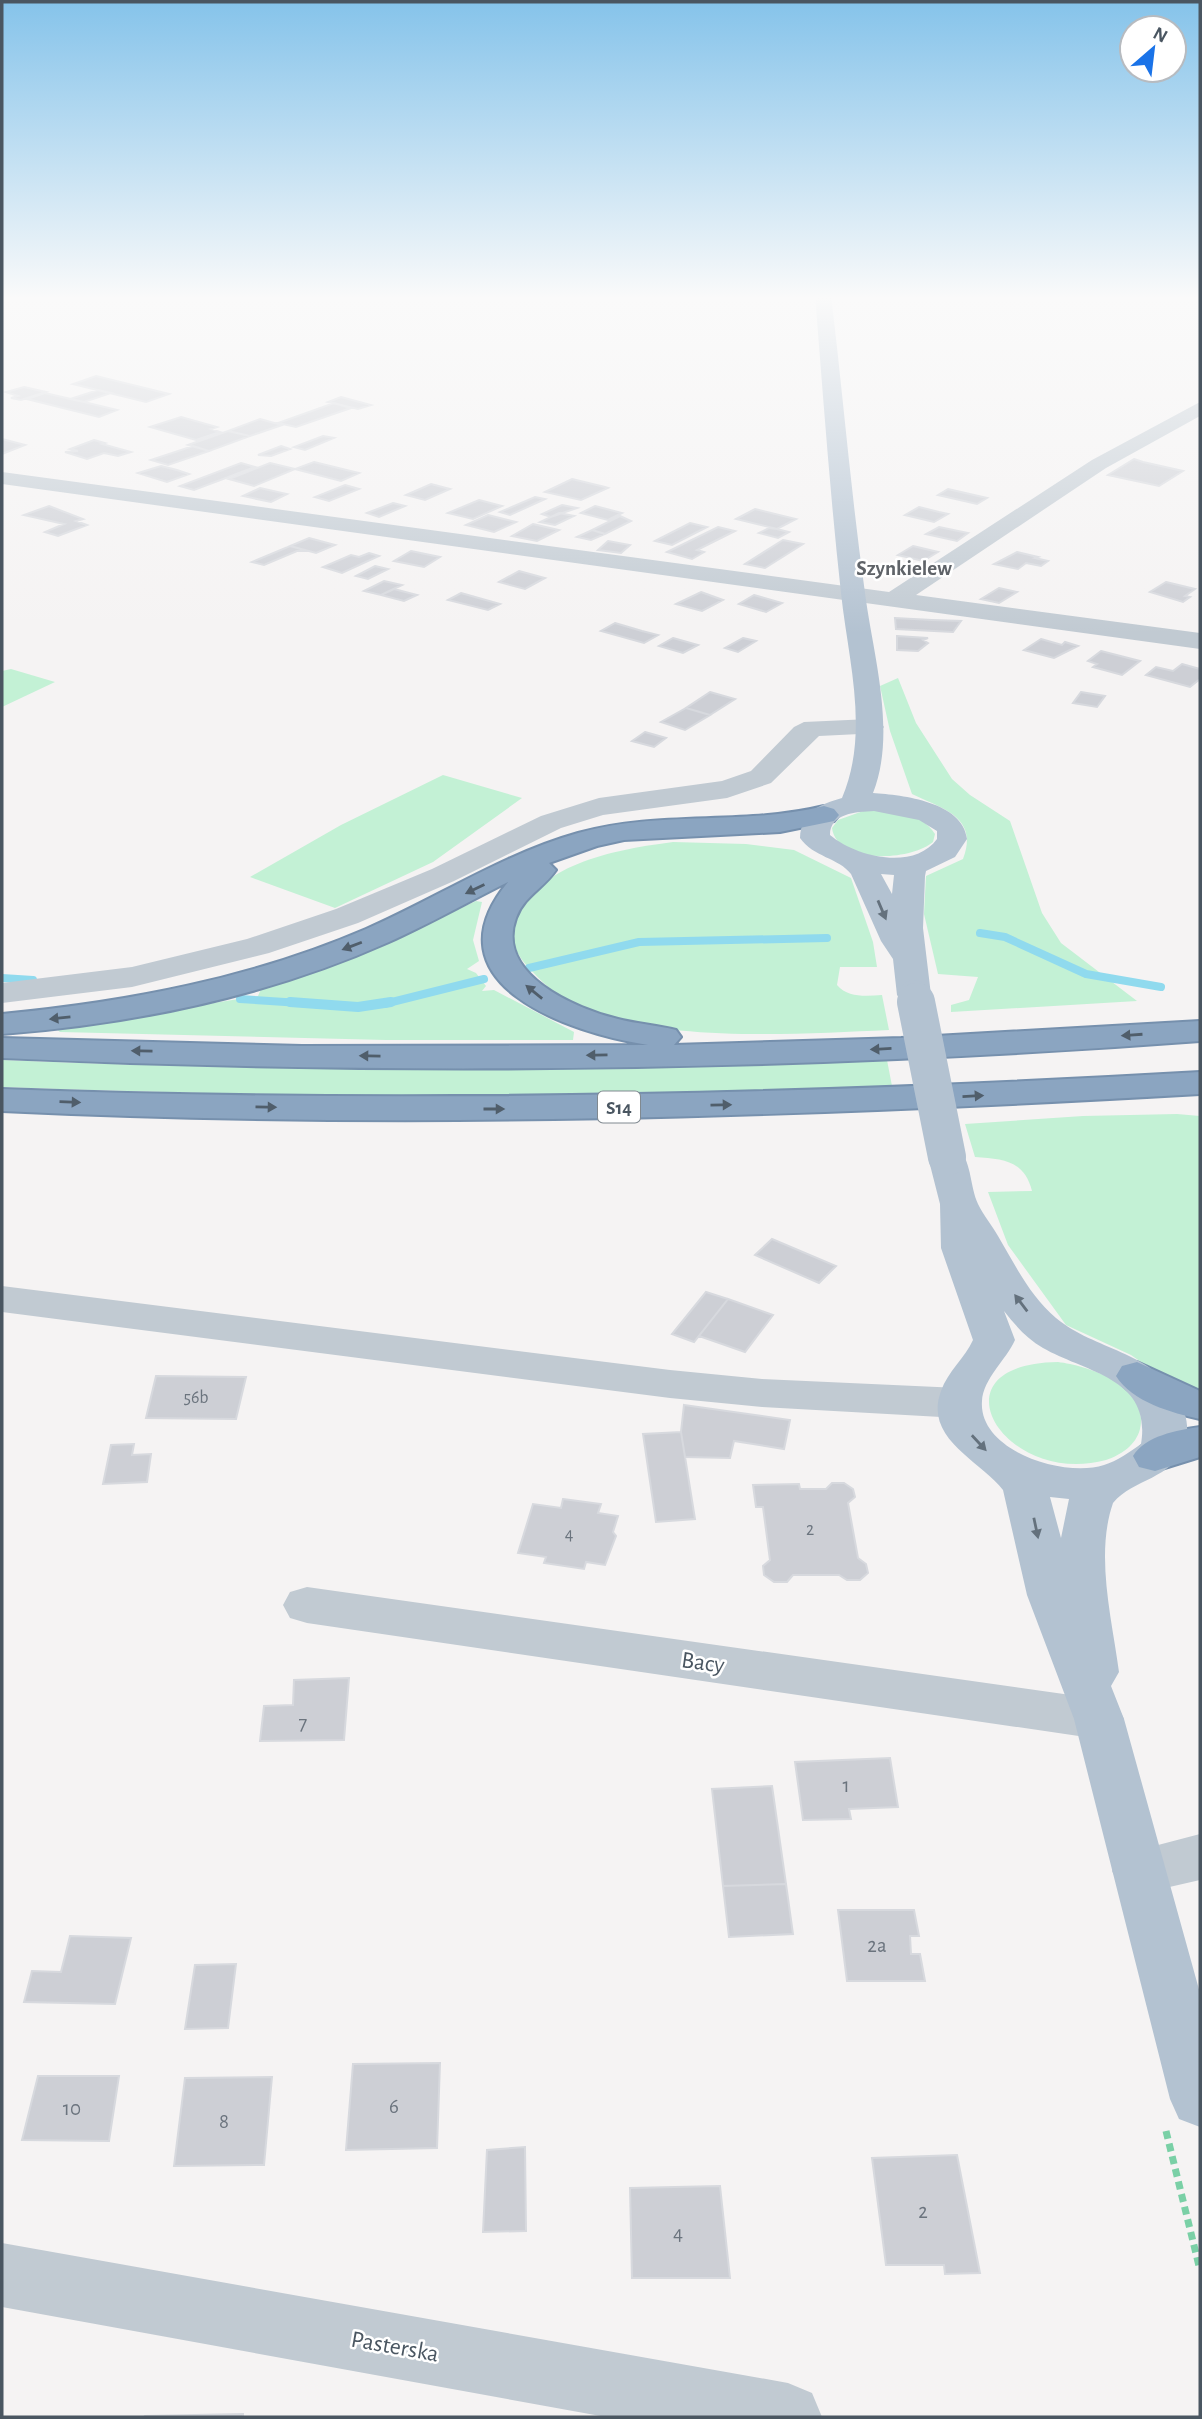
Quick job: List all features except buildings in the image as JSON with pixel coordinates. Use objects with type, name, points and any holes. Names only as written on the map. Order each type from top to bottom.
[{"type":"highway","points":[[2,1024],[80,1016],[238,984],[376,936],[552,852],[595,838],[633,830],[834,822]]},
{"type":"highway","points":[[834,822],[769,838],[662,835],[599,846],[570,855],[519,887],[504,904],[497,919],[496,936],[499,951],[510,970],[527,987],[548,1003],[610,1028],[657,1037],[837,1050]]},
{"type":"highway","points":[[2,1048],[405,1057],[837,1050],[1200,1031]]},
{"type":"highway","name":"S14","points":[[2,1100],[387,1109],[577,1108],[794,1104],[1200,1083]]},
{"type":"highway","points":[[1040,1093],[1200,1102]]},
{"type":"highway","points":[[1138,1377],[1179,1400],[1200,1405]]},
{"type":"highway","points":[[1155,1456],[1200,1441]]},
{"type":"main road","points":[[834,408],[870,730],[859,796],[834,822]]},
{"type":"main road","points":[[870,730],[897,795],[906,806]]},
{"type":"main road","points":[[834,822],[874,802],[906,806],[933,815],[946,824],[952,834],[950,844],[942,853],[914,864],[858,863]]},
{"type":"main road","points":[[834,822],[866,872],[893,937],[906,956]]},
{"type":"main road","points":[[914,864],[909,872],[906,902],[909,935],[906,956],[959,1204],[961,1248],[993,1339],[968,1385],[962,1421],[972,1438],[989,1454],[1010,1467],[1051,1481],[1074,1483],[1115,1479]]},
{"type":"main road","points":[[959,1204],[1015,1296],[1041,1327],[1138,1377],[1155,1395],[1165,1416],[1165,1436],[1155,1456],[1139,1469],[1099,1489],[1091,1499],[1084,1535],[1084,1575],[1099,1719]]},
{"type":"main road","points":[[968,1385],[996,1355],[1043,1345],[1096,1354]]},
{"type":"main road","points":[[1010,1467],[1025,1486],[1051,1595],[1099,1719],[1200,2099]]},
{"type":"street","points":[[894,599],[1099,464],[1200,408]]},
{"type":"street","points":[[2,478],[1200,641]]},
{"type":"street","points":[[2,993],[132,977],[258,946],[347,916],[443,875],[551,822],[621,803],[727,789],[761,777],[804,733],[814,728],[870,730]]},
{"type":"street","points":[[2,1299],[670,1384],[762,1393],[968,1385]]},
{"type":"street","name":"Bacy","points":[[307,1605],[1099,1719]]},
{"type":"street","points":[[1139,1871],[1200,1857]]},
{"type":"street","name":"Pasterska","points":[[2,2275],[788,2417]]},
{"type":"green space","points":[[11,669],[55,682],[2,707],[2,671]]},
{"type":"green space","points":[[898,678],[916,723],[952,779],[970,795],[1010,821],[1042,913],[1061,943],[1137,1001],[951,1012],[951,1005],[969,1000],[978,977],[938,974],[924,914],[926,876],[963,859],[967,845],[966,833],[955,816],[912,794],[890,731],[880,686]]},
{"type":"green space","points":[[443,775],[522,798],[433,862],[335,908],[250,877],[341,825]]},
{"type":"green space","points":[[866,810],[895,812],[922,821],[935,834],[933,842],[909,853],[893,856],[860,854],[847,848],[837,840],[832,828],[838,820]]},
{"type":"green space","points":[[673,842],[746,844],[794,850],[851,878],[873,942],[877,967],[840,967],[837,985],[852,994],[882,995],[889,1030],[740,1034],[663,1028],[627,1022],[594,1013],[567,1001],[525,963],[515,945],[515,925],[529,898],[544,883],[563,871],[606,854]]},
{"type":"green space","points":[[476,901],[482,902],[473,940],[479,961],[467,969],[476,973],[486,986],[482,991],[494,990],[574,1032],[573,1040],[386,1040],[60,1032],[55,1028],[258,996],[261,989],[269,984],[361,953]]},
{"type":"green space","points":[[2,1060],[223,1067],[445,1069],[666,1067],[887,1060],[892,1086],[447,1096],[113,1091],[2,1087]]},
{"type":"green space","points":[[1083,1116],[1200,1116],[1200,1396],[1161,1376],[1131,1355],[1066,1325],[1008,1245],[988,1192],[1032,1191],[1024,1173],[1003,1160],[975,1157],[965,1124]]},
{"type":"green space","points":[[1058,1362],[1086,1368],[1115,1381],[1136,1401],[1141,1414],[1140,1429],[1127,1449],[1106,1460],[1070,1464],[1037,1457],[1012,1442],[995,1422],[989,1401],[996,1382],[1018,1368]]},
{"type":"waterway","points":[[980,933],[1005,937],[1086,974],[1161,987]]},
{"type":"waterway","points":[[529,968],[639,942],[827,938]]},
{"type":"waterway","points":[[2,978],[33,980]]},
{"type":"waterway","points":[[384,1004],[484,979]]},
{"type":"waterway","points":[[240,999],[316,1004]]},
{"type":"waterway","points":[[290,1002],[358,1007],[391,1002]]},
{"type":"district","name":"Szynkielew","points":[[904,568]]}]
